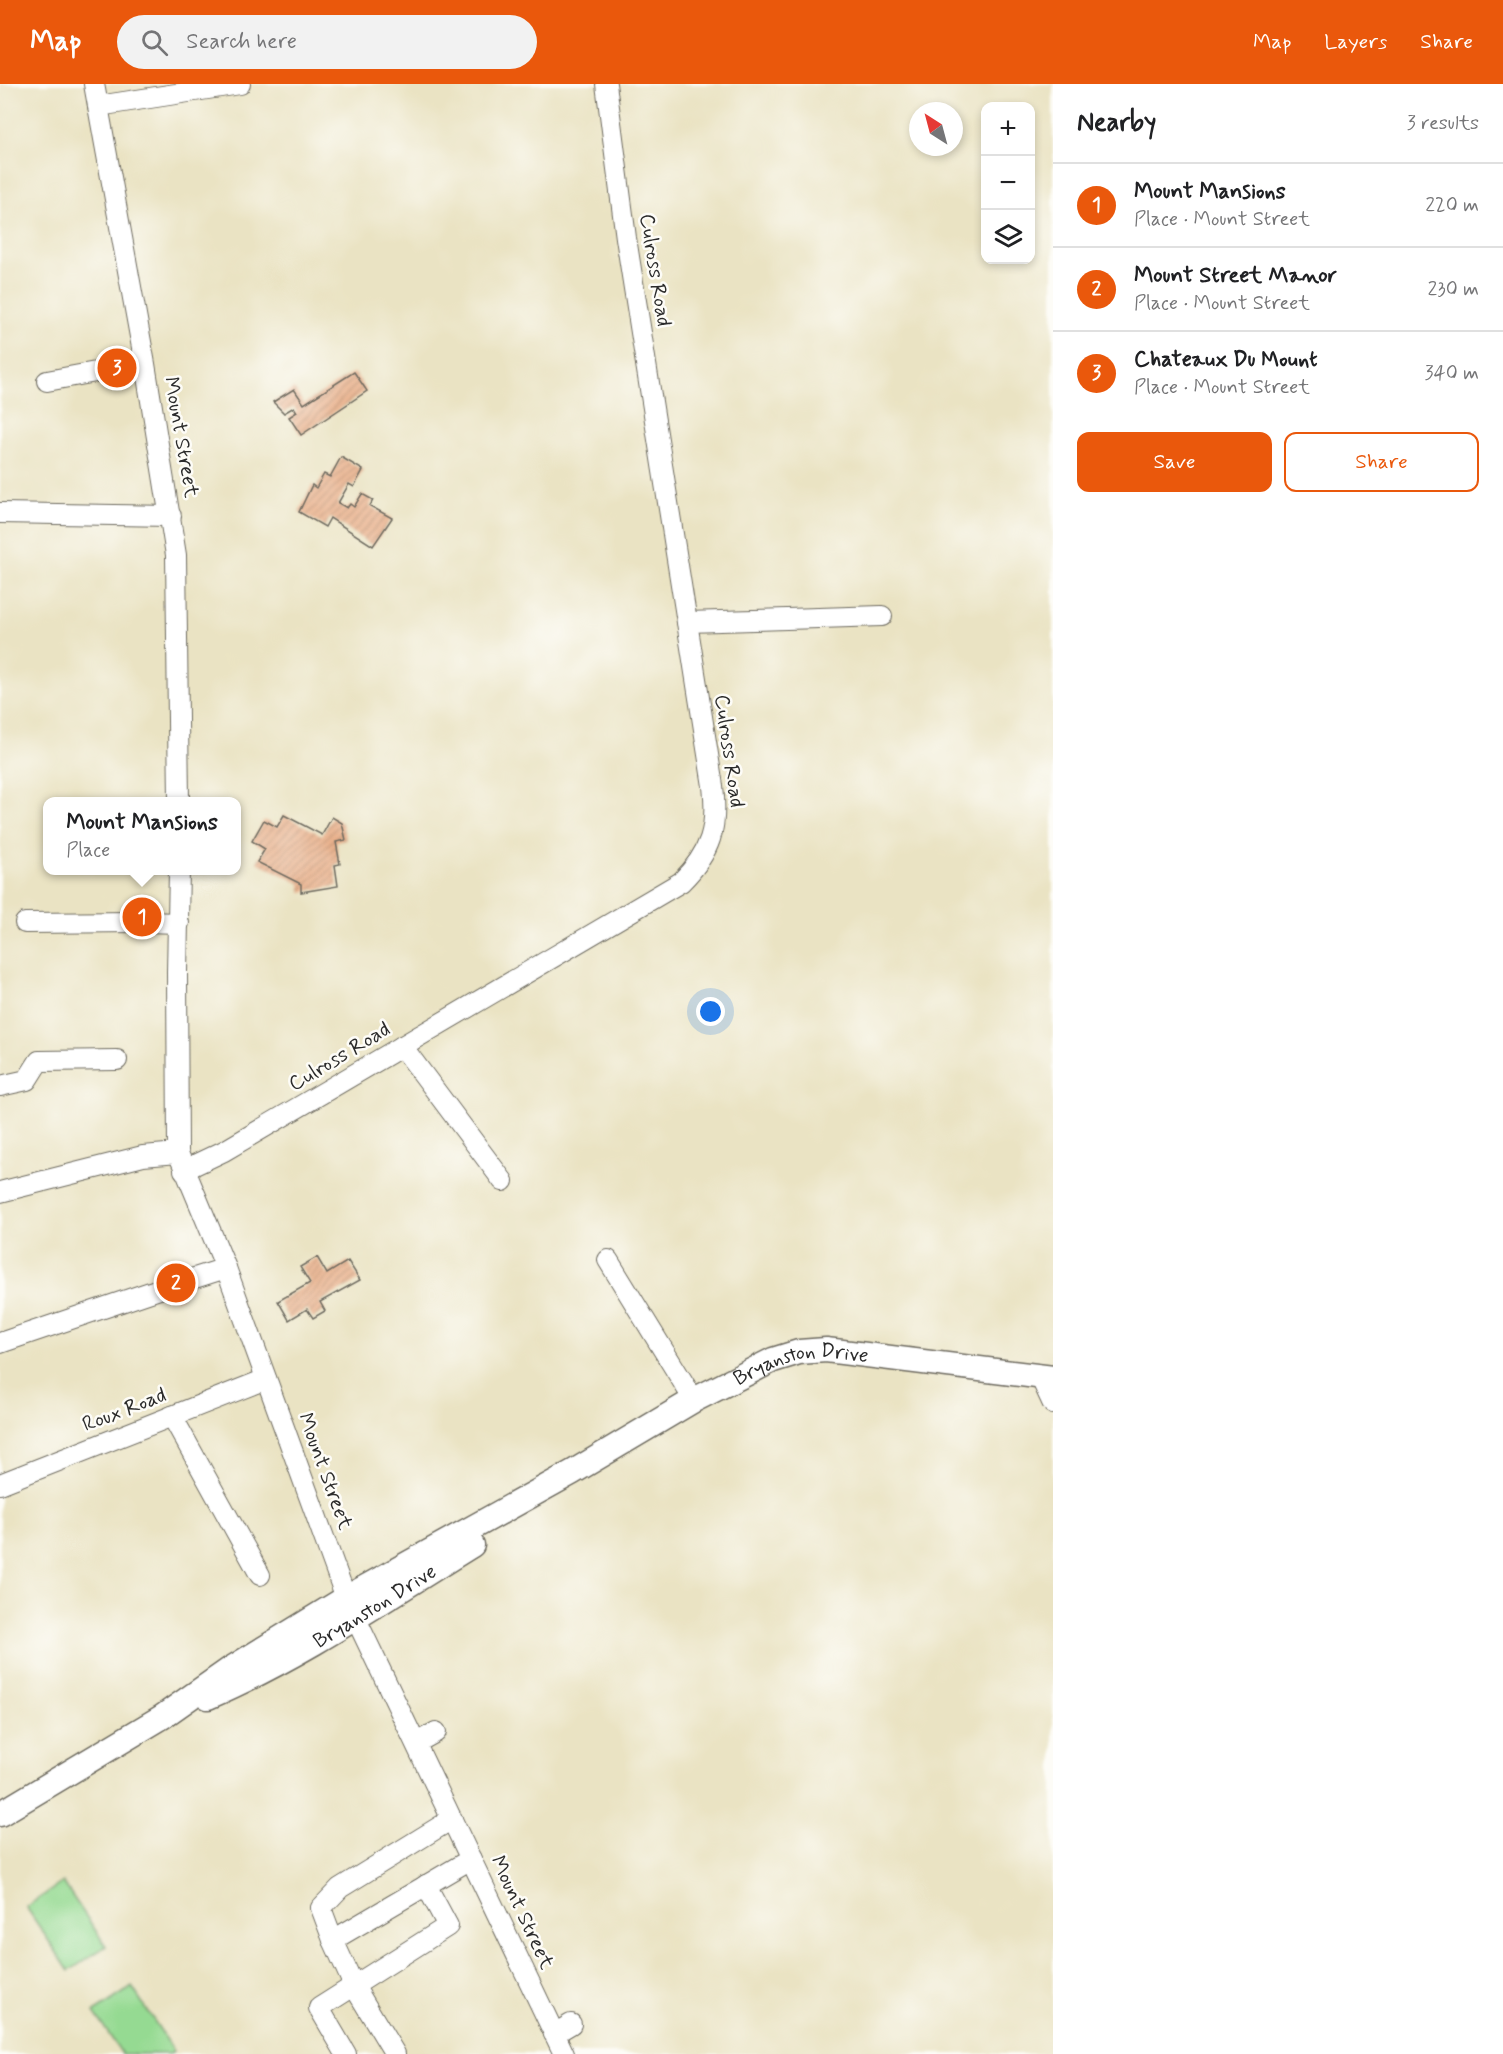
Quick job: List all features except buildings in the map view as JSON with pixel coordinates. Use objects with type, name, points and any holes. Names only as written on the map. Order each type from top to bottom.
[{"type":"main road","name":"Bryanston Drive","points":[[0,1814],[162,1717],[229,1670],[351,1607],[530,1509],[573,1472],[694,1400],[773,1360],[799,1352],[817,1350],[1046,1377]]},
{"type":"street","name":"Mount Street","points":[[94,84],[145,364],[176,555],[179,797]]},
{"type":"street","points":[[98,106],[240,84]]},
{"type":"street","name":"Culross Road","points":[[0,1192],[143,1156],[181,1162],[224,1151],[681,882],[700,859],[715,824],[716,809],[626,238],[606,84]]},
{"type":"street","points":[[47,381],[145,364]]},
{"type":"street","points":[[0,513],[171,516]]},
{"type":"street","points":[[687,622],[882,616]]},
{"type":"street","name":"Mount Street","points":[[179,875],[176,984],[181,1162],[226,1268],[351,1607],[471,1859],[562,2029],[564,2054]]},
{"type":"street","points":[[25,923],[179,922]]},
{"type":"street","points":[[402,1047],[503,1181]]},
{"type":"street","points":[[0,1086],[27,1080],[39,1061],[117,1060]]},
{"type":"street","points":[[608,1260],[694,1400]]},
{"type":"street","points":[[0,1343],[226,1268]]},
{"type":"street","points":[[1046,1377],[1053,1404]]},
{"type":"street","name":"Roux Road","points":[[0,1484],[267,1379]]},
{"type":"street","points":[[172,1416],[260,1575]]},
{"type":"street","points":[[416,1743],[436,1731]]},
{"type":"street","points":[[394,2054],[354,1986],[321,1908],[340,1888],[452,1819]]},
{"type":"street","points":[[333,1940],[471,1859]]},
{"type":"street","points":[[346,2054],[319,2008],[448,1926],[426,1885]]},
{"type":"green space","points":[[63,1882],[106,1946],[69,1971],[26,1907]]},
{"type":"green space","points":[[132,1987],[174,2051],[170,2054],[122,2054],[94,2012]]},
{"type":"place","name":"Chateaux Du Mount","points":[[117,368]]},
{"type":"place","name":"Mount Mansions","points":[[142,917]]},
{"type":"place","name":"Mount Street Manor","points":[[176,1283]]}]
